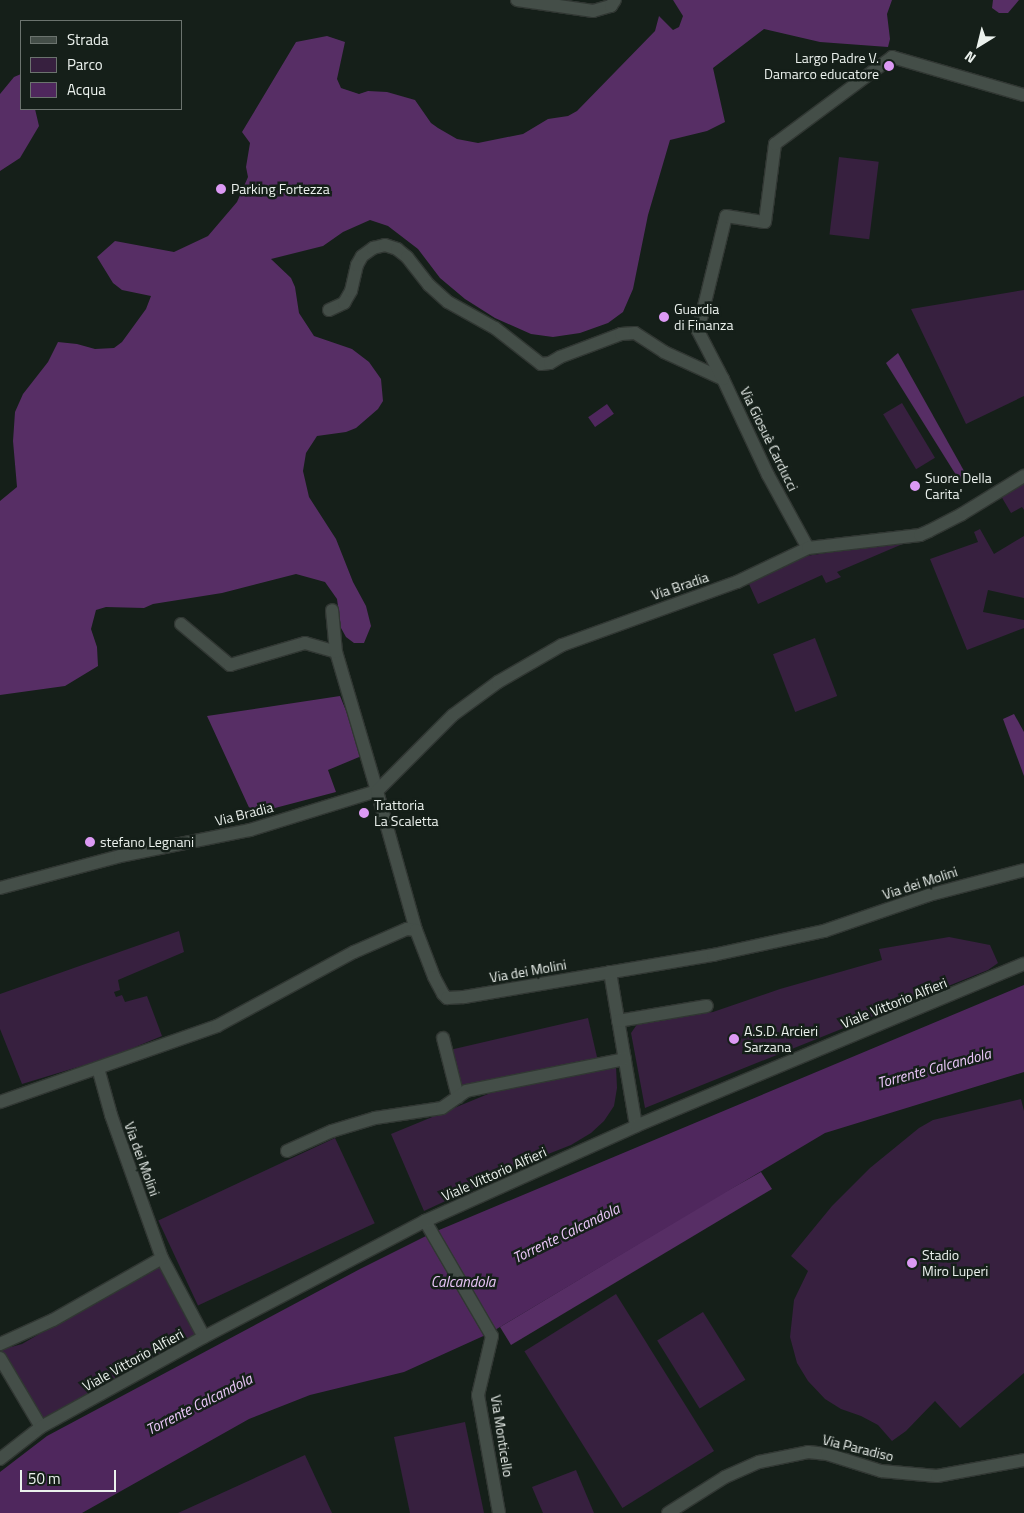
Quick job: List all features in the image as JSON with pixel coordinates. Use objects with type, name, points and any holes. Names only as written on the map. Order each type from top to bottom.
[{"type":"street","points":[[516,0],[594,11],[611,6],[615,0]]},
{"type":"street","points":[[723,379],[698,331],[726,216],[765,222],[775,144],[892,57],[1024,95]]},
{"type":"street","name":"Via Giosuè Carducci","points":[[329,310],[344,302],[351,291],[357,264],[362,256],[373,248],[385,245],[397,249],[407,257],[429,285],[448,302],[495,328],[541,364],[550,363],[560,357],[621,334],[636,333],[664,352],[723,379],[768,475],[808,548]]},
{"type":"street","name":"Via Bradia","points":[[0,888],[120,856],[250,830],[377,791],[454,715],[498,682],[562,646],[737,582],[808,548],[920,535],[962,514],[1024,476]]},
{"type":"street","points":[[0,1102],[98,1068],[153,1046],[217,1026],[354,952],[407,929],[416,930],[336,652],[332,610]]},
{"type":"street","points":[[181,624],[230,665],[305,643],[336,652]]},
{"type":"street","name":"Via dei Molini","points":[[416,930],[438,986],[447,998],[713,955],[824,931],[929,895],[1024,870]]},
{"type":"street","name":"Viale Vittorio Alfieri","points":[[0,1458],[41,1427],[425,1221],[636,1126],[1024,964]]},
{"type":"street","points":[[610,972],[636,1126]]},
{"type":"street","points":[[618,1021],[707,1006]]},
{"type":"street","points":[[443,1038],[458,1097]]},
{"type":"street","points":[[287,1150],[332,1131],[366,1121],[442,1108],[466,1091],[625,1058]]},
{"type":"street","name":"Via dei Molini","points":[[98,1068],[111,1115],[162,1258],[204,1338]]},
{"type":"street","name":"Via Monticello","points":[[425,1221],[492,1336],[478,1395],[499,1513]]},
{"type":"street","points":[[0,1344],[17,1338],[62,1315],[162,1258]]},
{"type":"street","points":[[0,1358],[41,1427]]},
{"type":"street","name":"Via Paradiso","points":[[668,1513],[725,1477],[758,1462],[808,1452],[827,1454],[881,1471],[937,1476],[1024,1460]]},
{"type":"green space","points":[[839,157],[879,162],[869,239],[829,234]]},
{"type":"green space","points":[[1024,290],[1024,396],[966,424],[911,309]]},
{"type":"green space","points":[[902,403],[935,458],[916,469],[883,414]]},
{"type":"green space","points":[[1024,482],[1024,510],[1022,507],[1011,513],[1001,496]]},
{"type":"green space","points":[[980,529],[994,554],[1024,536],[1024,598],[988,590],[983,612],[1024,620],[1024,628],[967,650],[930,559],[978,542],[974,532]]},
{"type":"green space","points":[[912,540],[837,572],[841,577],[826,583],[822,575],[758,604],[749,584],[806,556]]},
{"type":"green space","points":[[815,638],[837,696],[795,712],[773,654]]},
{"type":"green space","points":[[179,931],[184,952],[118,980],[120,990],[114,992],[116,997],[122,995],[125,1002],[147,996],[162,1036],[111,1057],[22,1084],[0,1029],[0,994]]},
{"type":"green space","points":[[949,937],[990,945],[998,963],[988,970],[645,1108],[631,1033],[638,1023],[713,1012],[780,989],[882,960],[879,949]]},
{"type":"green space","points":[[588,1018],[598,1060],[458,1092],[449,1050]]},
{"type":"green space","points":[[616,1066],[617,1088],[614,1106],[604,1121],[591,1133],[571,1145],[538,1158],[424,1211],[391,1134],[505,1087]]},
{"type":"green space","name":"Stadio Miro Luperi","points":[[1021,1099],[1024,1111],[1024,1373],[960,1428],[935,1401],[906,1431],[892,1441],[878,1425],[861,1416],[841,1409],[825,1399],[808,1381],[797,1363],[790,1337],[794,1300],[808,1271],[791,1256],[832,1206],[870,1168],[919,1128],[933,1120]]},
{"type":"green space","points":[[335,1138],[375,1223],[198,1306],[158,1220]]},
{"type":"green space","points":[[160,1264],[197,1334],[41,1419],[0,1350],[22,1344]]},
{"type":"green space","points":[[616,1294],[714,1451],[622,1508],[524,1351]]},
{"type":"green space","points":[[703,1312],[745,1380],[700,1408],[657,1341]]},
{"type":"green space","points":[[465,1422],[484,1513],[410,1513],[394,1437]]},
{"type":"green space","points":[[305,1455],[332,1513],[178,1513]]},
{"type":"green space","points":[[576,1470],[594,1513],[543,1513],[532,1487]]},
{"type":"shaded area","points":[[673,0],[892,0],[887,14],[890,39],[888,47],[820,42],[764,29],[713,68],[725,122],[707,131],[670,140],[648,215],[633,289],[623,312],[608,323],[580,333],[553,337],[531,334],[495,318],[465,299],[440,278],[418,249],[388,226],[370,220],[343,232],[323,246],[271,259],[291,278],[295,287],[299,313],[314,336],[352,349],[369,362],[381,379],[383,401],[378,409],[356,428],[346,432],[317,436],[306,453],[303,471],[309,497],[336,539],[353,582],[366,606],[371,626],[364,643],[354,643],[346,637],[341,628],[337,599],[325,582],[296,574],[222,593],[153,604],[144,608],[106,607],[96,610],[91,629],[97,647],[98,666],[65,686],[0,695],[0,501],[17,487],[13,441],[15,412],[23,394],[48,362],[58,342],[77,344],[95,349],[114,348],[122,342],[146,309],[151,296],[122,290],[113,283],[97,257],[115,241],[174,252],[208,236],[237,202],[248,177],[246,167],[250,143],[242,132],[296,42],[327,36],[345,42],[337,79],[341,88],[359,94],[368,91],[387,92],[415,100],[431,123],[438,128],[457,139],[478,143],[523,134],[548,119],[568,116],[577,111],[655,31],[659,16],[673,30],[679,27],[683,16]]},
{"type":"shaded area","points":[[993,0],[1019,0],[1008,13],[999,13],[992,8]]},
{"type":"shaded area","points":[[20,74],[20,110],[35,110],[39,126],[20,158],[0,171],[0,94],[14,77]]},
{"type":"shaded area","points":[[898,353],[968,478],[961,483],[886,363]]},
{"type":"shaded area","points":[[340,696],[364,755],[328,770],[336,792],[252,814],[207,716]]},
{"type":"shaded area","points":[[1014,714],[1024,732],[1024,776],[1003,719]]},
{"type":"shaded area","points":[[761,1172],[772,1189],[511,1345],[500,1327]]},
{"type":"water","points":[[607,404],[614,414],[595,427],[588,417]]},
{"type":"water","name":"Calcandola","points":[[1024,985],[1024,1072],[825,1133],[490,1333],[404,1372],[310,1395],[249,1419],[82,1513],[0,1513],[0,1472],[47,1436],[360,1269],[432,1233]]},
{"type":"place","name":"Largo Padre V. Damarco educatore","points":[[889,66]]},
{"type":"place","name":"Parking Fortezza","points":[[221,189]]},
{"type":"place","name":"Guardia di Finanza","points":[[664,317]]},
{"type":"place","name":"Suore Della Carita'","points":[[915,486]]},
{"type":"place","name":"Trattoria La Scaletta","points":[[364,813]]},
{"type":"place","name":"stefano Legnani","points":[[90,842]]},
{"type":"place","name":"A.S.D. Arcieri Sarzana","points":[[734,1039]]},
{"type":"place","name":"Stadio Miro Luperi","points":[[912,1263]]},
{"type":"water label","name":"Torrente Calcandola","points":[[934,1068]]},
{"type":"water label","name":"Torrente Calcandola","points":[[566,1233]]},
{"type":"water label","name":"Torrente Calcandola","points":[[199,1404]]}]
